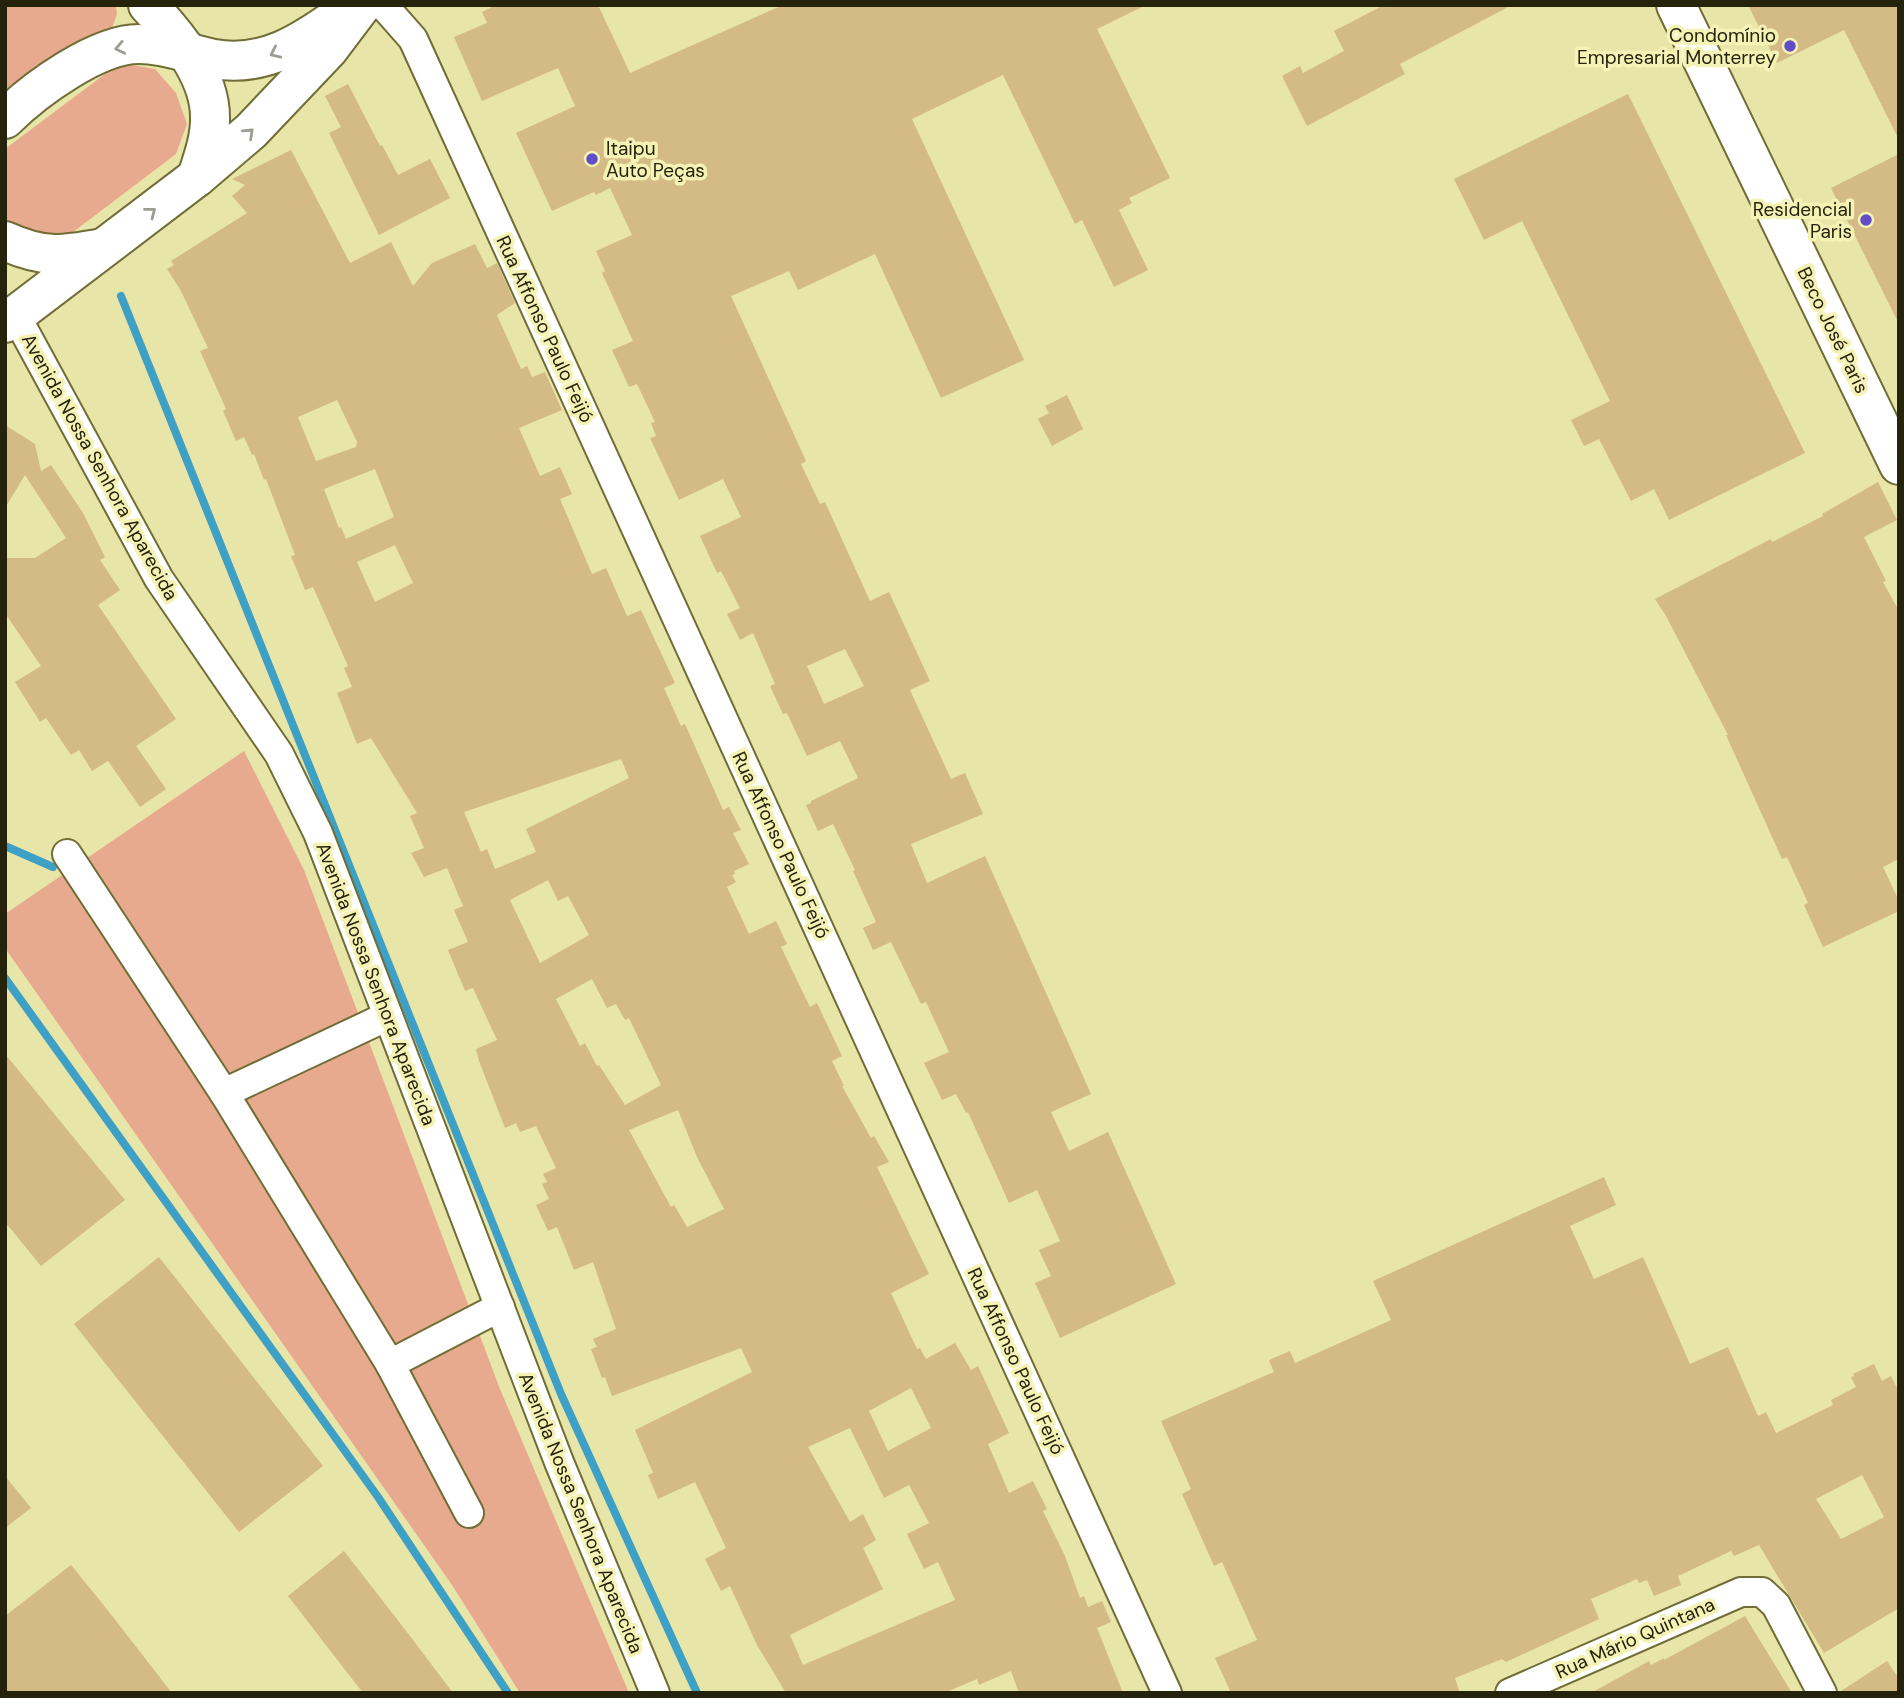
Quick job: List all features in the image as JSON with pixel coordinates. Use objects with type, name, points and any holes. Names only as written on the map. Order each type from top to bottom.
[{"type":"main road","points":[[148,5],[187,52],[204,85],[211,116],[208,146],[197,177]]},
{"type":"main road","points":[[5,119],[71,69],[109,50],[139,44],[229,60],[266,58],[321,29],[354,5]]},
{"type":"main road","points":[[9,309],[106,248],[251,131],[328,50],[362,5]]},
{"type":"main road","name":"Beco José Paris","points":[[1676,5],[1899,466]]},
{"type":"main road","points":[[5,240],[32,253],[64,254],[106,248]]},
{"type":"street","name":"Rua Affonso Paulo Feijó","points":[[383,5],[413,39],[1167,1693]]},
{"type":"street","name":"Avenida Nossa Senhora Aparecida","points":[[9,309],[159,579],[279,754],[318,833],[559,1462],[655,1693]]},
{"type":"street","points":[[67,854],[225,1093],[390,1364],[469,1513]]},
{"type":"street","points":[[225,1093],[388,1017]]},
{"type":"street","points":[[390,1364],[500,1307]]},
{"type":"street","name":"Rua Mário Quintana","points":[[1510,1693],[1741,1592],[1762,1592],[1776,1605],[1822,1693]]},
{"type":"shaded area","points":[[5,5],[116,5],[117,14],[111,31],[5,110]]},
{"type":"shaded area","points":[[127,64],[155,69],[176,93],[187,124],[176,154],[64,239],[25,240],[5,223],[5,149],[109,71]]},
{"type":"shaded area","points":[[244,751],[304,870],[500,1389],[629,1693],[520,1693],[452,1585],[5,948],[5,914]]},
{"type":"building","points":[[496,5],[598,5],[630,73],[783,5],[1146,5],[1097,29],[1170,178],[1129,198],[1132,203],[1119,210],[1148,270],[1114,287],[1082,220],[1075,224],[1003,75],[912,119],[1024,360],[941,398],[875,254],[798,290],[789,271],[731,296],[806,461],[801,464],[820,504],[825,502],[870,601],[889,592],[930,681],[910,690],[951,779],[965,773],[983,814],[911,844],[927,883],[985,856],[1091,1094],[1051,1112],[1069,1151],[1108,1132],[1176,1284],[1060,1338],[1035,1283],[1051,1276],[1039,1250],[1060,1241],[1037,1190],[1009,1203],[968,1112],[966,1113],[956,1094],[942,1100],[924,1063],[949,1052],[926,1002],[921,1004],[891,942],[873,950],[863,928],[876,922],[853,871],[855,870],[833,824],[818,831],[806,805],[858,778],[840,741],[807,756],[787,713],[783,714],[770,686],[775,684],[753,633],[740,640],[727,614],[740,608],[721,571],[717,573],[700,536],[741,517],[723,479],[679,500],[650,438],[656,436],[651,423],[655,422],[637,384],[629,387],[612,350],[633,341],[602,273],[605,271],[596,251],[632,235],[610,188],[596,195],[594,192],[552,211],[516,133],[575,106],[558,68],[482,101],[454,37],[487,23],[482,12]],"holes":[[[845,649],[864,686],[824,704],[807,666]]]},
{"type":"building","points":[[1384,5],[1512,5],[1400,64],[1405,74],[1307,126],[1282,76],[1300,66],[1303,73],[1344,51],[1334,31]]},
{"type":"building","points":[[1748,5],[1899,5],[1899,140],[1844,30],[1777,63]]},
{"type":"building","points":[[348,84],[398,175],[430,159],[450,198],[379,235],[329,133],[341,127],[325,96]]},
{"type":"building","points":[[1628,94],[1805,453],[1669,520],[1654,489],[1631,501],[1599,439],[1584,446],[1571,420],[1610,401],[1522,221],[1484,240],[1454,179]]},
{"type":"building","points":[[291,150],[350,263],[391,242],[413,286],[432,263],[475,244],[487,268],[497,263],[515,303],[497,315],[521,369],[527,366],[532,377],[545,372],[562,410],[519,428],[540,476],[560,467],[572,494],[560,499],[592,574],[606,568],[627,616],[641,610],[675,683],[664,688],[681,726],[685,724],[723,810],[729,807],[741,830],[733,833],[749,864],[734,871],[735,874],[732,875],[736,882],[727,887],[749,934],[776,921],[787,944],[781,947],[810,1007],[817,1003],[842,1056],[832,1061],[842,1086],[871,1138],[874,1136],[889,1162],[877,1167],[929,1274],[891,1293],[917,1349],[920,1348],[926,1359],[955,1343],[971,1370],[978,1366],[1009,1433],[988,1444],[1009,1493],[1033,1481],[1047,1509],[1043,1511],[1065,1556],[1080,1598],[1084,1596],[1088,1607],[1102,1601],[1111,1622],[1097,1628],[1123,1693],[1019,1693],[1011,1671],[979,1685],[977,1679],[944,1693],[786,1693],[757,1645],[730,1586],[721,1591],[705,1559],[726,1548],[695,1482],[658,1499],[648,1475],[653,1473],[635,1430],[752,1372],[741,1348],[612,1396],[605,1377],[602,1378],[591,1349],[597,1347],[593,1339],[616,1329],[593,1262],[574,1270],[557,1227],[548,1231],[536,1205],[549,1199],[542,1184],[547,1182],[543,1174],[556,1168],[536,1126],[520,1132],[516,1123],[505,1128],[479,1061],[476,1049],[497,1040],[473,988],[465,991],[448,950],[468,942],[454,910],[463,906],[447,868],[424,877],[411,853],[424,848],[410,816],[417,813],[371,738],[357,744],[337,693],[352,687],[344,668],[348,666],[313,587],[305,590],[291,556],[295,555],[254,454],[252,455],[244,437],[236,441],[223,411],[226,409],[200,351],[208,348],[181,291],[167,269],[174,265],[171,261],[247,213],[232,196],[245,185],[232,179]],"holes":[[[337,400],[357,442],[356,447],[316,461],[298,417]],[[375,469],[394,517],[346,539],[341,527],[339,528],[324,489]],[[395,545],[413,583],[375,602],[357,562]],[[621,759],[629,778],[526,829],[536,852],[495,869],[487,849],[481,852],[464,812]],[[548,880],[558,901],[568,896],[589,935],[540,963],[510,900]],[[592,979],[607,1008],[616,1004],[625,1020],[629,1018],[661,1085],[625,1105],[599,1065],[597,1066],[585,1043],[580,1046],[556,999]],[[678,1110],[697,1157],[724,1209],[687,1227],[674,1205],[671,1207],[629,1130]],[[911,1388],[931,1428],[888,1451],[869,1411]],[[850,1428],[884,1498],[909,1485],[929,1523],[907,1534],[924,1569],[938,1562],[955,1600],[803,1665],[790,1635],[883,1589],[863,1548],[876,1540],[863,1514],[850,1522],[808,1447]]]},
{"type":"building","name":"Residencial Paris","points":[[1899,154],[1899,324],[1831,188]]},
{"type":"building","points":[[1067,395],[1083,429],[1052,446],[1038,419],[1049,413],[1045,406]]},
{"type":"building","points":[[5,425],[35,444],[41,471],[51,465],[83,513],[105,557],[100,560],[120,590],[98,605],[176,719],[136,746],[166,789],[140,807],[108,761],[92,771],[79,750],[71,755],[46,718],[40,722],[15,682],[41,666],[5,613],[5,558],[35,558],[66,538],[25,475],[5,508]]},
{"type":"building","points":[[1878,482],[1897,520],[1864,537],[1899,611],[1899,859],[1883,867],[1899,901],[1899,911],[1823,947],[1804,905],[1808,903],[1787,857],[1782,859],[1728,735],[1655,599],[1771,539],[1772,542],[1823,516],[1822,514]]},
{"type":"building","points":[[5,1054],[125,1200],[41,1266],[5,1222]]},
{"type":"building","points":[[1604,1177],[1616,1205],[1570,1226],[1594,1279],[1643,1257],[1690,1364],[1728,1347],[1758,1416],[1766,1412],[1776,1433],[1833,1405],[1831,1400],[1856,1387],[1851,1377],[1853,1374],[1874,1364],[1882,1381],[1891,1376],[1899,1392],[1899,1608],[1824,1653],[1759,1545],[1734,1556],[1731,1551],[1678,1576],[1681,1585],[1654,1596],[1647,1580],[1639,1583],[1637,1579],[1591,1599],[1599,1619],[1506,1662],[1502,1659],[1455,1678],[1460,1693],[1231,1693],[1215,1658],[1257,1640],[1222,1562],[1214,1566],[1182,1494],[1191,1489],[1161,1421],[1274,1372],[1269,1360],[1290,1351],[1295,1363],[1391,1320],[1373,1281]],"holes":[[[1862,1475],[1884,1517],[1841,1539],[1816,1499]]]},
{"type":"building","points":[[159,1257],[323,1466],[239,1532],[74,1324]]},
{"type":"building","points":[[5,1476],[31,1508],[5,1528]]},
{"type":"building","points":[[344,1551],[453,1693],[363,1693],[288,1596]]},
{"type":"building","points":[[71,1565],[172,1693],[5,1693],[5,1616]]},
{"type":"building","points":[[1745,1616],[1792,1693],[1591,1693],[1649,1661],[1651,1665],[1664,1660]]},
{"type":"building","points":[[1887,1661],[1899,1679],[1899,1693],[1838,1693]]},
{"type":"waterway","points":[[121,296],[561,1394],[697,1693]]},
{"type":"waterway","points":[[5,846],[53,867]]},
{"type":"waterway","points":[[5,978],[378,1497],[508,1693]]},
{"type":"place","name":"Condomínio Empresarial Monterrey","points":[[1790,46]]},
{"type":"place","name":"Itaipu Auto Peças","points":[[592,159]]},
{"type":"place","name":"Residencial Paris","points":[[1866,220]]}]
